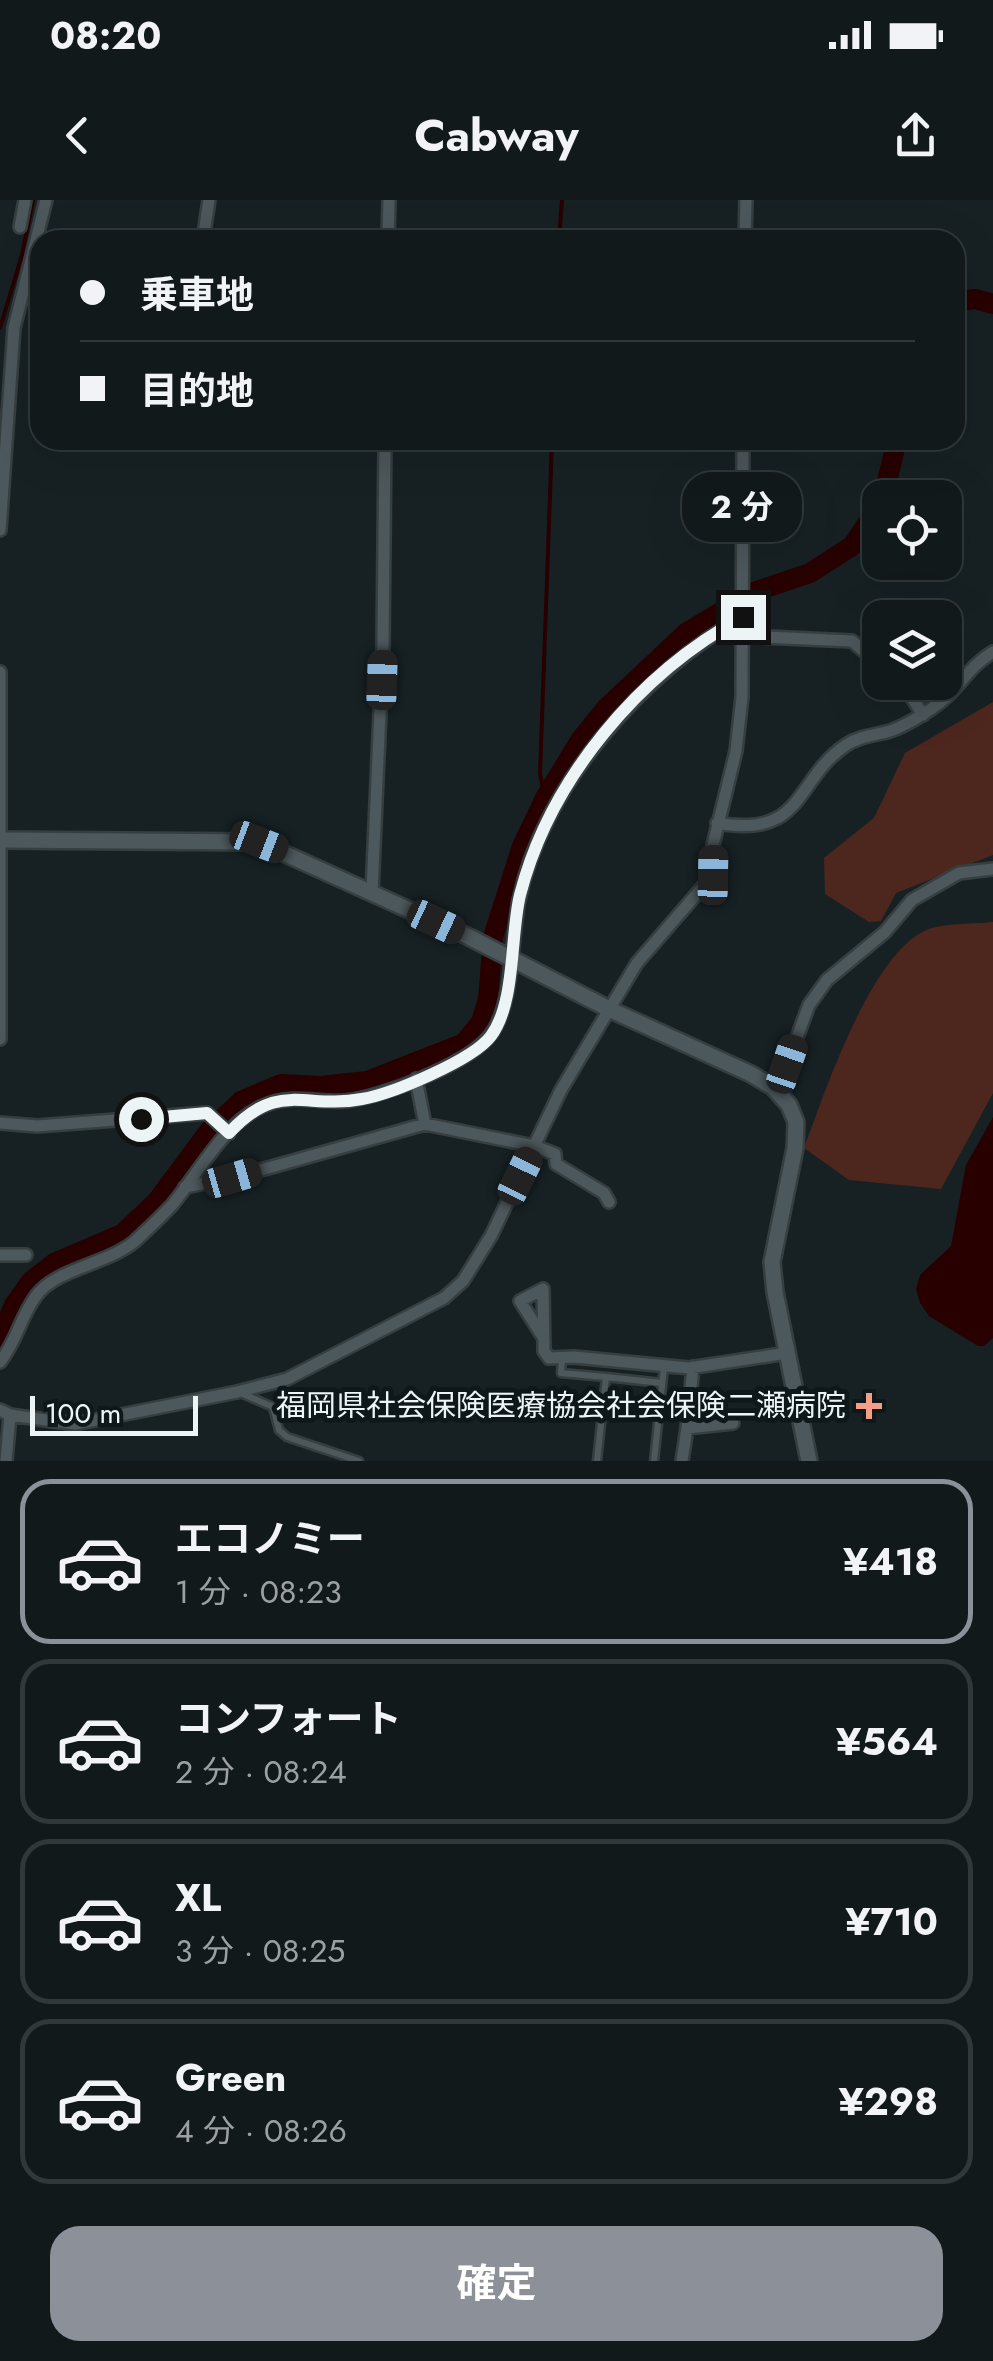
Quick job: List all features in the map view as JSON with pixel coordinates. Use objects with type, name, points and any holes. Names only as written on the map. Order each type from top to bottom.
[{"type":"street","points":[[20,228],[24,200]]},
{"type":"street","points":[[38,230],[46,200]]},
{"type":"street","points":[[204,230],[209,200]]},
{"type":"street","points":[[388,230],[389,200]]},
{"type":"street","points":[[744,230],[746,200]]},
{"type":"street","points":[[0,530],[14,328],[30,264]]},
{"type":"street","points":[[372,892],[383,645],[385,450]]},
{"type":"street","points":[[6,1461],[5,1412],[48,1422],[88,1423],[287,1379],[444,1298],[464,1281],[491,1236],[561,1090],[638,963],[713,875],[718,823],[736,751],[742,696],[743,450]]},
{"type":"street","points":[[0,1362],[37,1294],[58,1277],[114,1257],[153,1224],[242,1119],[280,1100],[366,1099],[462,1060],[490,1036],[501,1016],[520,894],[558,802],[631,702],[669,666],[743,617]]},
{"type":"street","points":[[743,636],[852,641],[862,650]]},
{"type":"street","points":[[718,823],[746,825],[781,816],[795,806],[824,766],[845,746],[895,730],[923,715],[950,697],[975,665],[993,652]]},
{"type":"street","points":[[0,672],[0,1039]]},
{"type":"street","points":[[913,700],[923,715]]},
{"type":"street","points":[[1,840],[259,842],[485,945],[611,1010],[751,1074],[772,1088],[789,1106],[796,1135],[772,1262],[809,1461]]},
{"type":"street","points":[[772,1088],[787,1064],[810,1005],[827,980],[885,932],[912,900],[926,890],[959,873],[993,868]]},
{"type":"street","points":[[416,1079],[424,1124]]},
{"type":"street","points":[[0,1123],[37,1126],[207,1113],[229,1133]]},
{"type":"street","points":[[185,1187],[232,1178],[424,1124],[534,1146],[555,1154],[556,1164],[604,1193],[609,1202]]},
{"type":"street","points":[[0,1255],[26,1255]]},
{"type":"street","points":[[543,1337],[549,1358],[664,1366],[693,1367],[788,1353]]},
{"type":"street","points":[[682,1461],[693,1367]]},
{"type":"street","points":[[687,1428],[733,1423]]},
{"type":"lane","points":[[562,1359],[561,1373],[662,1383]]},
{"type":"lane","points":[[654,1461],[664,1366]]},
{"type":"lane","points":[[597,1461],[606,1376]]},
{"type":"lane","points":[[237,1392],[272,1407],[278,1430],[288,1438],[359,1461]]},
{"type":"shaded area","points":[[993,702],[993,855],[896,893],[881,921],[869,922],[825,894],[824,858],[874,818],[905,753]]},
{"type":"shaded area","points":[[993,922],[993,1093],[941,1189],[849,1180],[804,1148],[853,1024],[871,991],[910,940],[939,926]]},
{"type":"shaded area","points":[[993,1117],[993,1338],[978,1346],[929,1316],[916,1289],[920,1275],[951,1246],[966,1165]]},
{"type":"waterway","points":[[0,328],[22,255],[33,200]]},
{"type":"waterway","points":[[560,230],[562,200]]},
{"type":"waterway","points":[[965,300],[993,304]]},
{"type":"waterway","points":[[545,798],[540,774],[552,450]]},
{"type":"waterway","points":[[887,480],[895,450]]},
{"type":"waterway","points":[[0,1338],[14,1305],[31,1281],[54,1263],[122,1234],[157,1201],[209,1131],[241,1101],[281,1084],[320,1086],[367,1081],[464,1043],[481,1022],[488,999],[493,937],[522,846],[545,798],[581,739],[606,708],[687,632],[754,592],[810,573],[852,546],[862,531]]},
{"type":"place","name":"福岡県社会保険医療協会社会保険二瀬病院","points":[[869,1406]]},
{"type":"route","points":[[141,1119],[207,1113],[229,1133],[242,1119],[280,1100],[366,1099],[472,1054],[490,1036],[501,1016],[520,894],[558,802],[631,702],[669,666],[743,617]]}]
